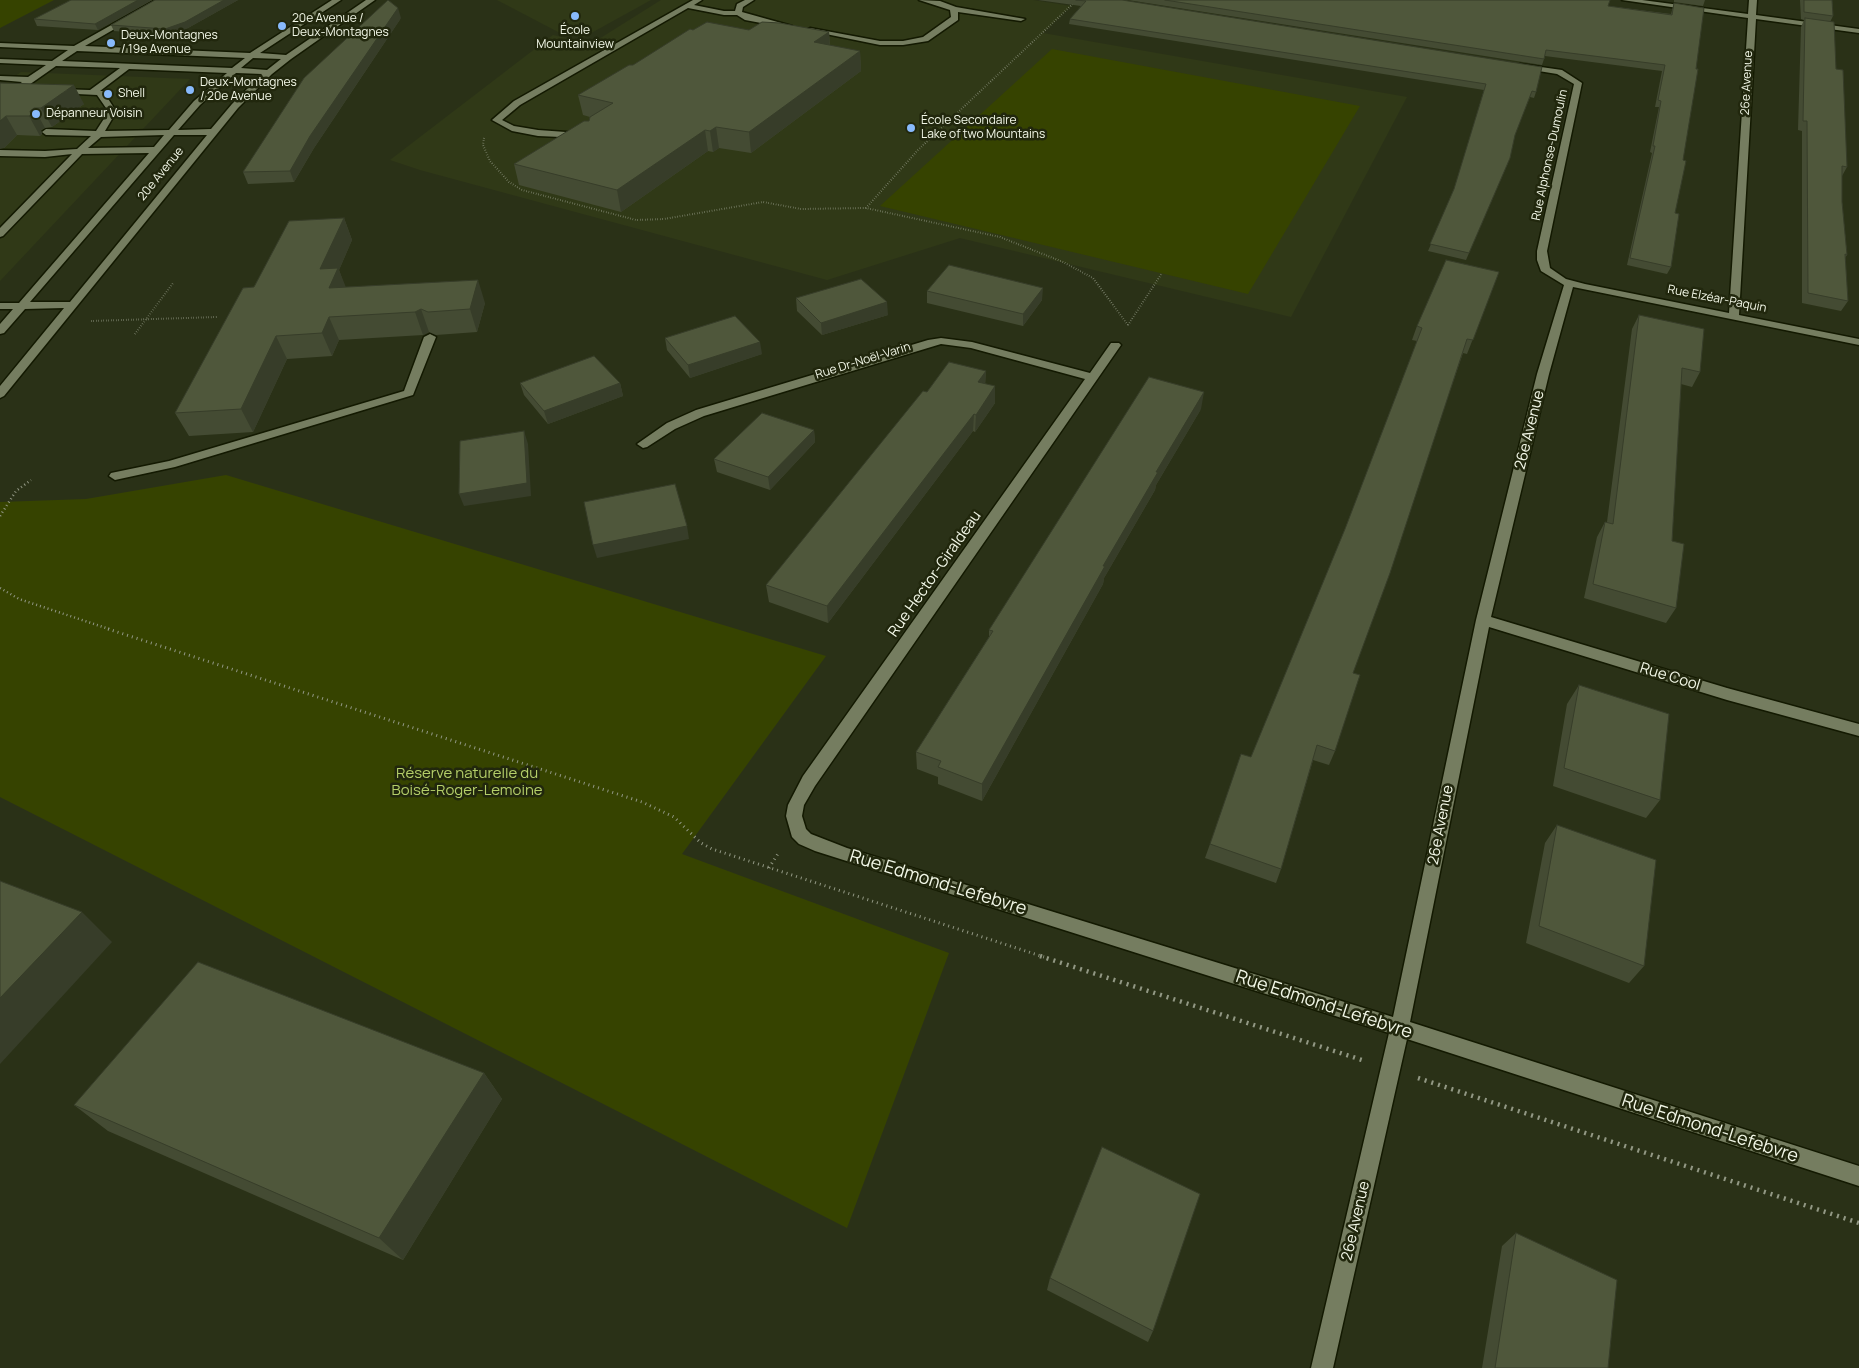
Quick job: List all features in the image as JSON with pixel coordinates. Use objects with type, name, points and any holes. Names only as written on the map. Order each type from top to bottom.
[{"type":"street","points":[[0,234],[80,151],[99,134],[112,110],[100,93],[14,90],[76,48],[161,0]]},
{"type":"street","name":"20e Avenue","points":[[0,331],[197,103],[251,56],[337,0]]},
{"type":"street","name":"20e Avenue","points":[[0,394],[235,106],[269,72],[288,57],[371,0]]},
{"type":"street","points":[[589,138],[538,134],[512,128],[496,120],[517,103],[698,0]]},
{"type":"street","points":[[738,13],[740,6],[750,0]]},
{"type":"street","points":[[923,0],[940,3],[954,9],[1021,20]]},
{"type":"street","points":[[1626,0],[1859,31]]},
{"type":"street","name":"26e Avenue","points":[[1734,316],[1753,0]]},
{"type":"street","points":[[687,6],[715,12],[738,13],[748,18],[795,27]]},
{"type":"street","points":[[804,29],[880,43],[903,43],[924,39],[955,18],[954,9]]},
{"type":"street","points":[[0,45],[288,57]]},
{"type":"street","points":[[0,61],[269,72]]},
{"type":"street","name":"Rue Alphonse-Dumoulin","points":[[1510,64],[1559,72],[1578,84],[1542,260],[1545,269],[1569,284]]},
{"type":"street","points":[[91,92],[128,66]]},
{"type":"street","points":[[0,78],[30,80]]},
{"type":"street","points":[[46,132],[99,134],[213,132]]},
{"type":"street","points":[[0,152],[34,154],[156,150]]},
{"type":"street","name":"26e Avenue","points":[[1322,1368],[1385,1101],[1483,620],[1543,374],[1569,284]]},
{"type":"street","name":"Rue Elzéar-Paquin","points":[[1569,284],[1859,342]]},
{"type":"street","points":[[0,306],[73,304]]},
{"type":"street","points":[[115,476],[171,464],[409,393],[430,337]]},
{"type":"street","name":"Rue Dr-Noël-Varin","points":[[643,444],[671,426],[700,413],[898,350],[941,341],[972,346],[1092,377]]},
{"type":"street","name":"Rue Hector-Giraldeau","points":[[795,826],[796,805],[809,781],[1115,346]]},
{"type":"street","name":"Rue Cool","points":[[1483,620],[1727,694],[1859,730]]},
{"type":"street","name":"Rue Edmond-Lefebvre","points":[[795,826],[805,838],[821,846],[1399,1028],[1859,1176]]},
{"type":"path","points":[[866,208],[918,150],[1076,0]]},
{"type":"path","points":[[496,120],[485,135],[483,145],[490,161],[509,182],[522,190],[636,220],[664,219],[752,202],[773,203],[801,209],[866,208],[1000,236],[1062,262],[1093,278],[1128,325]]},
{"type":"path","points":[[1124,332],[1162,273]]},
{"type":"path","points":[[135,334],[173,283]]},
{"type":"path","points":[[82,321],[216,317]]},
{"type":"path","points":[[0,516],[16,491],[31,480]]},
{"type":"path","points":[[0,588],[19,599],[642,802],[674,817],[701,843],[712,849],[1340,1053]]},
{"type":"path","points":[[1455,1091],[1859,1222]]},
{"type":"shaded area","name":"École Mountainview","points":[[497,0],[651,0],[584,37],[560,33]]},
{"type":"shaded area","name":"École Secondaire Lake of two Mountains","points":[[661,0],[1033,0],[1071,6],[1043,33],[1407,97],[1291,317],[960,238],[827,280],[420,170],[390,160],[553,35],[591,44]]},
{"type":"shaded area","points":[[21,72],[190,79],[0,281],[0,87]]},
{"type":"green space","points":[[0,0],[54,0],[0,28]]},
{"type":"green space","points":[[1052,49],[1360,106],[1248,294],[880,206]]},
{"type":"green space","name":"Réserve naturelle du Boisé-Roger-Lemoine","points":[[226,475],[826,656],[682,854],[949,953],[847,1228],[0,797],[0,502],[86,499]]},
{"type":"building","points":[[71,0],[138,0],[95,24],[34,19]]},
{"type":"building","points":[[155,0],[224,0],[185,22],[165,29],[111,25]]},
{"type":"building","points":[[388,0],[398,8],[310,136],[290,171],[243,172],[304,78]]},
{"type":"building","points":[[1076,0],[1122,0],[1542,67],[1536,92],[1532,91],[1515,135],[1510,158],[1469,253],[1430,244],[1454,189],[1486,84],[1070,19],[1086,1]]},
{"type":"building","points":[[1165,0],[1610,0],[1608,6],[1672,15],[1674,3],[1704,8],[1696,69],[1698,69],[1683,160],[1686,161],[1675,213],[1679,214],[1671,267],[1630,258],[1655,146],[1653,146],[1661,101],[1658,100],[1665,65],[1546,50],[1544,59]]},
{"type":"building","points":[[1804,0],[1832,0],[1833,16],[1804,12]]},
{"type":"building","points":[[1805,18],[1834,22],[1836,69],[1843,70],[1847,167],[1842,166],[1842,202],[1847,255],[1845,254],[1848,301],[1808,293],[1807,121],[1803,121]]},
{"type":"building","points":[[707,22],[749,30],[762,22],[780,23],[829,32],[814,42],[860,51],[749,132],[716,127],[710,131],[705,130],[617,190],[514,164],[584,121],[589,121],[590,117],[613,103],[578,95],[629,65],[633,65],[690,29],[693,30]]},
{"type":"building","points":[[0,83],[74,85],[41,108],[34,108],[30,111],[31,115],[29,116],[6,116],[0,121]]},
{"type":"building","points":[[344,218],[320,269],[338,268],[329,288],[478,280],[470,309],[428,312],[421,309],[415,312],[329,317],[322,333],[276,336],[241,409],[175,413],[243,288],[254,287],[289,221]]},
{"type":"building","points":[[1446,260],[1499,272],[1473,340],[1467,339],[1390,573],[1353,673],[1360,675],[1335,751],[1317,745],[1281,869],[1210,844],[1241,754],[1251,757],[1345,529],[1422,328],[1417,326]]},
{"type":"building","points":[[949,265],[1043,288],[1023,314],[927,291]]},
{"type":"building","points":[[861,279],[887,302],[821,323],[796,298]]},
{"type":"building","points":[[1639,315],[1704,329],[1700,372],[1682,368],[1672,541],[1684,544],[1676,608],[1593,584],[1605,522],[1613,524]]},
{"type":"building","points":[[735,316],[760,342],[688,365],[665,338]]},
{"type":"building","points":[[594,356],[620,383],[544,411],[520,383]]},
{"type":"building","points":[[949,362],[986,371],[978,382],[995,386],[976,415],[974,414],[827,606],[766,585],[923,391],[927,392]]},
{"type":"building","points":[[1149,377],[1204,392],[1156,472],[1158,472],[1103,566],[1105,566],[982,784],[938,767],[941,761],[916,752],[993,631],[989,630]]},
{"type":"building","points":[[762,413],[814,430],[768,477],[714,459]]},
{"type":"building","points":[[524,431],[527,483],[459,494],[460,441]]},
{"type":"building","points":[[675,484],[687,526],[593,545],[584,502]]},
{"type":"building","points":[[1579,685],[1669,714],[1660,800],[1564,768]]},
{"type":"building","points":[[1557,825],[1656,860],[1644,966],[1539,926]]},
{"type":"building","points":[[0,881],[82,912],[0,998]]},
{"type":"building","points":[[198,962],[484,1073],[379,1238],[74,1105]]},
{"type":"building","points":[[1102,1147],[1200,1194],[1153,1331],[1050,1278]]},
{"type":"building","points":[[1516,1233],[1617,1280],[1608,1368],[1495,1368]]},
{"type":"place","name":"École Mountainview","points":[[575,16]]},
{"type":"place","name":"20e Avenue / Deux-Montagnes","points":[[282,26]]},
{"type":"place","name":"Deux-Montagnes / 19e Avenue","points":[[111,43]]},
{"type":"place","name":"Deux-Montagnes / 20e Avenue","points":[[190,90]]},
{"type":"place","name":"Shell","points":[[108,94]]},
{"type":"place","name":"Dépanneur Voisin","points":[[36,114]]},
{"type":"place","name":"École Secondaire Lake of two Mountains","points":[[911,128]]}]
